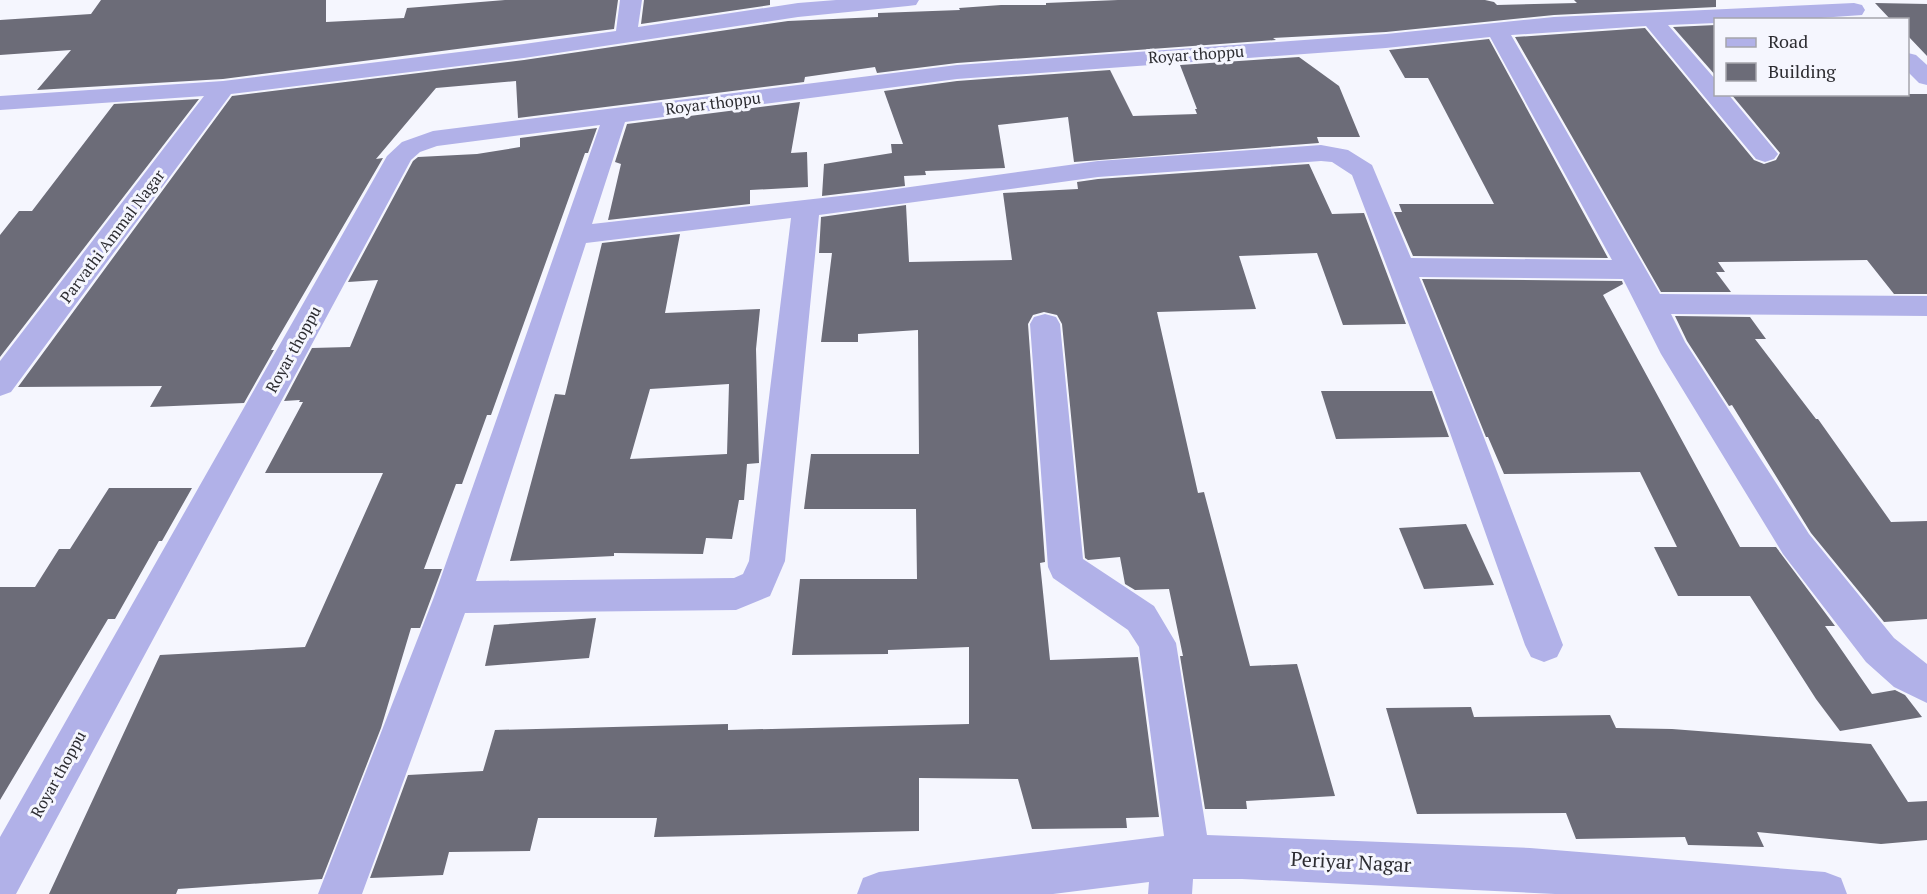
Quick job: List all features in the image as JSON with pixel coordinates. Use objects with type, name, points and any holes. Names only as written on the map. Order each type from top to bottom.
[{"type":"street","points":[[626,36],[631,0]]},
{"type":"street","points":[[0,104],[223,88],[626,36],[798,5],[908,0]]},
{"type":"street","name":"Royar thoppu","points":[[0,880],[400,156],[411,147],[433,139],[957,72],[1386,40],[1554,24],[1854,10]]},
{"type":"street","points":[[1652,20],[1714,94]]},
{"type":"street","points":[[1497,30],[1651,304],[1672,346],[1796,544],[1880,650],[1908,674],[1927,685]]},
{"type":"street","points":[[1909,61],[1927,78]]},
{"type":"street","name":"Parvathi Ammal Nagar","points":[[0,384],[223,88]]},
{"type":"street","points":[[1716,96],[1765,154]]},
{"type":"street","points":[[340,894],[452,597],[615,116]]},
{"type":"street","points":[[575,235],[806,208],[1098,169],[1321,153],[1340,155],[1363,171],[1464,427],[1544,645]]},
{"type":"street","points":[[452,597],[733,594],[749,591],[757,585],[767,561],[806,208]]},
{"type":"street","points":[[1401,267],[1630,270]]},
{"type":"street","points":[[1651,304],[1927,306]]},
{"type":"street","points":[[1045,324],[1066,567],[1141,618],[1157,643],[1177,869]]},
{"type":"street","name":"Periyar Nagar","points":[[879,894],[1177,869],[1242,857],[1532,882],[1825,894]]},
{"type":"building","points":[[101,0],[326,0],[326,22],[404,18],[407,8],[505,0],[618,0],[614,29],[223,79],[37,90],[71,50],[0,55],[0,20],[91,14]]},
{"type":"building","points":[[644,0],[770,0],[770,5],[641,24]]},
{"type":"building","points":[[1118,0],[1485,0],[1497,5],[1577,3],[1574,0],[1716,0],[1716,7],[1554,15],[1386,32],[1273,38],[1276,40],[957,63],[877,73],[875,67],[805,77],[804,82],[518,118],[516,81],[436,88],[376,159],[383,158],[271,350],[274,350],[244,403],[150,407],[162,386],[18,387],[232,96],[524,60],[788,21],[878,17],[878,13],[960,10],[959,8],[1001,5],[1046,5],[1046,3]]},
{"type":"building","points":[[1875,3],[1927,4],[1927,56],[1909,37],[1909,18],[1889,18]]},
{"type":"building","points":[[1714,25],[1714,74],[1673,27]]},
{"type":"building","points":[[1645,28],[1754,160],[1764,164],[1776,160],[1780,153],[1733,96],[1909,96],[1909,94],[1927,94],[1927,294],[1894,294],[1867,260],[1718,262],[1725,272],[1716,272],[1731,292],[1661,292],[1515,37]]},
{"type":"building","points":[[1489,39],[1608,258],[1413,256],[1394,212],[1402,212],[1399,204],[1494,204],[1428,78],[1405,78],[1389,50]]},
{"type":"building","points":[[1299,57],[1339,86],[1360,137],[1317,137],[1319,143],[1074,162],[1068,117],[998,125],[1005,168],[925,171],[926,175],[904,176],[905,186],[822,196],[824,164],[892,153],[891,144],[903,144],[884,91],[957,81],[1110,70],[1133,116],[1197,114],[1180,65]]},
{"type":"building","points":[[199,99],[0,357],[0,235],[19,211],[32,211],[114,104]]},
{"type":"building","points":[[800,102],[791,153],[807,152],[808,187],[750,190],[750,204],[608,220],[621,164],[615,162],[627,124]]},
{"type":"building","points":[[597,128],[588,153],[585,153],[491,415],[487,415],[462,484],[456,484],[424,569],[442,569],[420,628],[411,628],[381,728],[322,879],[178,889],[176,894],[49,894],[160,655],[305,647],[383,473],[265,473],[303,402],[299,402],[300,400],[284,401],[312,348],[350,347],[378,280],[348,282],[413,161],[418,157],[477,154],[520,147],[520,138]]},
{"type":"building","points":[[1309,164],[1332,214],[1364,213],[1406,324],[1343,325],[1317,253],[1239,256],[1256,309],[1157,312],[1198,493],[1204,492],[1250,666],[1297,664],[1335,796],[1246,801],[1247,809],[1205,809],[1180,656],[1183,656],[1169,589],[1135,590],[1125,584],[1120,557],[1088,560],[1085,558],[1062,324],[1057,315],[1044,312],[1033,315],[1028,324],[1045,562],[1040,563],[1050,660],[1138,657],[1159,817],[1126,818],[1127,828],[1032,829],[1018,779],[919,778],[919,831],[654,837],[657,818],[538,818],[530,851],[449,852],[443,875],[370,878],[408,775],[483,771],[495,730],[728,724],[728,730],[969,724],[969,647],[888,650],[888,654],[792,655],[800,579],[917,579],[916,509],[804,509],[811,454],[919,454],[918,330],[858,334],[858,342],[821,342],[832,253],[819,253],[821,217],[906,205],[909,262],[1012,260],[1003,193],[1078,189],[1077,182],[1098,179]]},
{"type":"building","points":[[680,234],[665,313],[760,309],[756,349],[759,463],[747,464],[744,500],[739,500],[732,539],[706,538],[703,554],[614,553],[614,556],[510,561],[555,394],[565,395],[602,243]],"holes":[[[729,384],[727,454],[630,459],[650,389]]]},
{"type":"building","points":[[1422,279],[1622,281],[1623,284],[1603,295],[1740,547],[1776,547],[1835,626],[1825,626],[1872,694],[1895,690],[1905,695],[1922,717],[1840,731],[1816,699],[1750,596],[1678,596],[1654,547],[1677,547],[1640,472],[1504,474],[1486,437]]},
{"type":"building","points":[[1675,316],[1750,317],[1766,339],[1755,339],[1818,419],[1891,522],[1927,521],[1927,619],[1884,622],[1811,533],[1732,405],[1729,406],[1687,341]]},
{"type":"building","points":[[1321,391],[1432,391],[1449,437],[1336,439]]},
{"type":"building","points":[[109,488],[192,488],[115,619],[108,619],[0,800],[0,587],[35,587],[59,549],[70,549]]},
{"type":"building","points":[[1466,524],[1494,585],[1424,589],[1399,528]]},
{"type":"building","points":[[596,618],[589,658],[485,666],[494,625]]},
{"type":"building","points":[[1471,707],[1474,717],[1610,715],[1616,728],[1672,729],[1871,744],[1908,802],[1927,801],[1927,840],[1881,844],[1757,832],[1764,847],[1688,845],[1685,837],[1576,839],[1566,813],[1417,814],[1386,708]]}]
